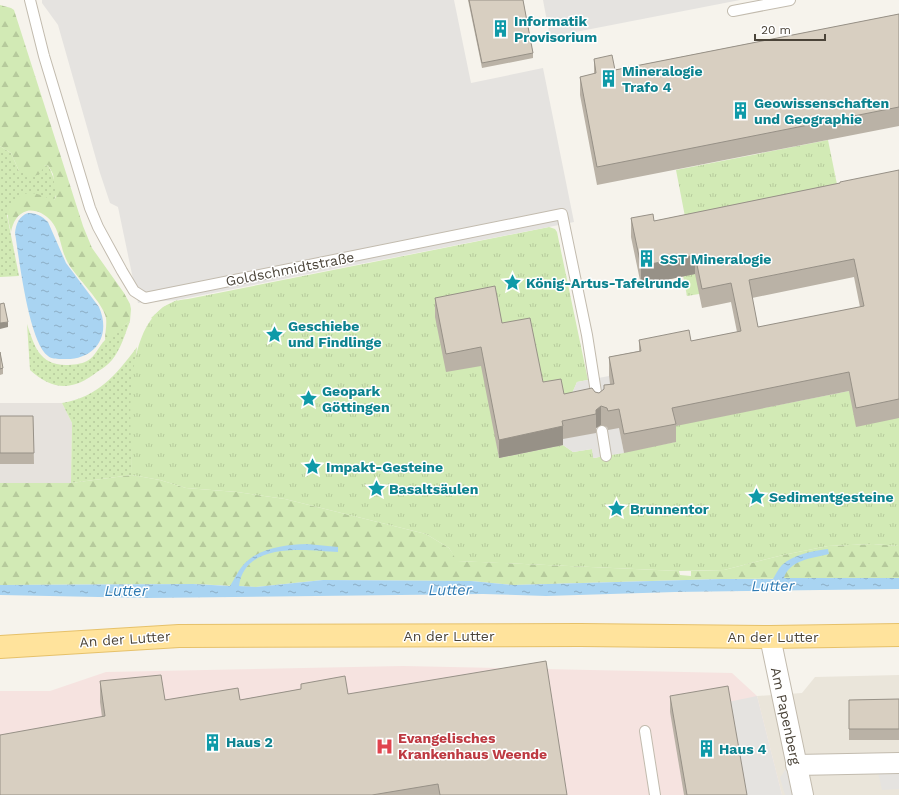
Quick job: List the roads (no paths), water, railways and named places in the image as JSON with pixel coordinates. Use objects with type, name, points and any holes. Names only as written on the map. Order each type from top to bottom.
[{"type":"main road","name":"An der Lutter","points":[[0,647],[179,636],[588,635],[770,638],[899,635]]},
{"type":"street","name":"Am Papenberg","points":[[770,638],[803,795]]},
{"type":"street","points":[[796,765],[899,763]]},
{"type":"lane","name":"Goldschmidtstraße","points":[[30,0],[44,56],[90,208],[118,265],[134,291],[145,298],[562,214],[587,335],[598,405]]},
{"type":"lane","points":[[733,11],[790,0]]},
{"type":"lane","points":[[602,431],[606,456]]},
{"type":"lane","points":[[645,731],[654,795]]},
{"type":"water","points":[[28,213],[39,215],[48,222],[66,263],[99,307],[103,328],[101,337],[98,345],[84,356],[74,359],[51,358],[41,348],[35,335],[22,279],[15,233],[18,221],[22,216]]},
{"type":"water","name":"Lutter","points":[[307,544],[338,547],[338,552],[294,550],[279,551],[265,555],[252,561],[244,572],[239,586],[256,587],[323,580],[471,581],[514,585],[721,579],[773,579],[782,565],[792,558],[810,552],[828,549],[829,554],[802,561],[791,567],[784,578],[899,578],[899,589],[675,592],[546,596],[483,594],[148,598],[0,595],[0,585],[193,584],[230,586],[243,565],[258,553],[282,546]]},
{"type":"place","name":"Informatik Provisorium","points":[[501,29]]},
{"type":"place","name":"Mineralogie Trafo 4","points":[[609,79]]},
{"type":"place","name":"Geowissenschaften und Geographie","points":[[741,111]]},
{"type":"place","name":"SST Mineralogie","points":[[647,259]]},
{"type":"place","name":"König-Artus-Tafelrunde","points":[[513,283]]},
{"type":"place","name":"Geschiebe und Findlinge","points":[[275,334]]},
{"type":"place","name":"Geopark Göttingen","points":[[309,399]]},
{"type":"place","name":"Impakt-Gesteine","points":[[313,467]]},
{"type":"place","name":"Basaltsäulen","points":[[376,489]]},
{"type":"place","name":"Sedimentgesteine","points":[[756,497]]},
{"type":"place","name":"Brunnentor","points":[[617,509]]},
{"type":"place","name":"Haus 2","points":[[213,742]]},
{"type":"place","name":"Evangelisches Krankenhaus Weende","points":[[385,746]]},
{"type":"place","name":"Haus 4","points":[[706,749]]}]
